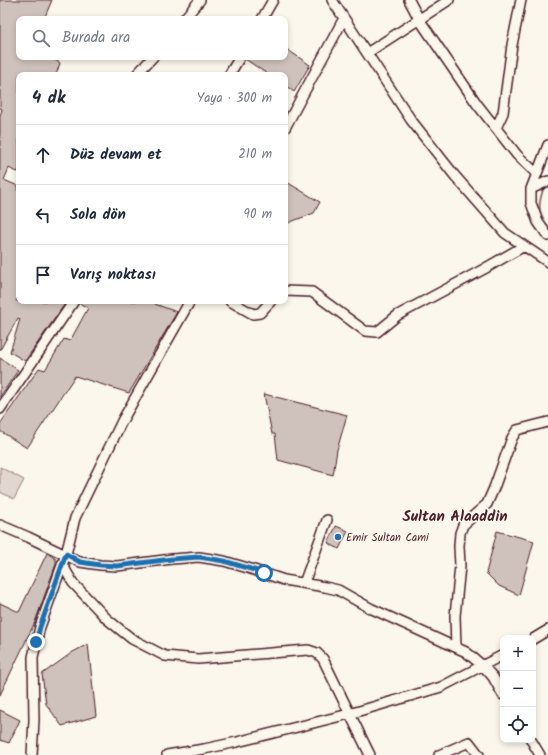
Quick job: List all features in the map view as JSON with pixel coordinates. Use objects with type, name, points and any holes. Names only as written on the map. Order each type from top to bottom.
[{"type":"street","points":[[187,16],[200,0]]},
{"type":"street","points":[[264,16],[272,0]]},
{"type":"street","points":[[332,0],[411,120],[455,176],[505,233],[548,262]]},
{"type":"street","points":[[409,0],[419,19],[477,104],[516,155],[537,174]]},
{"type":"street","points":[[367,53],[449,0]]},
{"type":"street","points":[[496,128],[503,113],[512,46],[521,0]]},
{"type":"street","points":[[288,122],[344,18]]},
{"type":"street","points":[[139,72],[150,60]]},
{"type":"street","points":[[231,72],[238,60]]},
{"type":"street","points":[[548,146],[531,189],[531,203],[538,222],[548,236]]},
{"type":"street","points":[[531,189],[548,181]]},
{"type":"street","points":[[288,291],[312,292],[365,331],[377,332],[398,316],[484,270],[524,246]]},
{"type":"street","points":[[0,409],[72,304]]},
{"type":"street","points":[[32,755],[34,720],[33,657],[40,627],[66,554],[75,518],[122,422],[188,304]]},
{"type":"street","points":[[235,304],[253,314],[260,313],[268,304]]},
{"type":"street","points":[[456,647],[455,616],[460,566],[459,546],[460,533],[463,525],[487,504],[512,438],[518,430],[548,422]]},
{"type":"street","points":[[304,583],[326,520]]},
{"type":"street","points":[[0,525],[66,554],[80,562],[117,566],[199,557],[224,561],[251,568],[284,580],[338,590],[370,608],[466,652],[483,666],[493,677],[500,690]]},
{"type":"street","points":[[62,564],[74,583],[107,619],[132,639],[165,656],[198,659],[308,650],[317,653],[323,659],[370,755]]},
{"type":"street","points":[[536,637],[548,630]]},
{"type":"street","points":[[167,755],[237,742],[349,714],[441,687],[500,657]]},
{"type":"street","points":[[439,755],[469,742],[479,755]]},
{"type":"street","points":[[533,743],[540,755]]},
{"type":"shaded area","points":[[0,467],[24,480],[14,499],[0,492]]},
{"type":"building","points":[[0,0],[52,0],[45,16],[16,16],[16,60],[55,60],[60,63],[57,72],[16,72],[16,171],[9,168],[4,180],[16,185],[16,304],[65,304],[25,361],[10,352],[20,319],[18,318],[0,350],[0,116],[2,109],[0,108]]},
{"type":"building","points":[[288,50],[310,65],[294,92],[288,87],[288,72],[264,72],[246,60],[288,60]]},
{"type":"building","points":[[288,183],[320,202],[314,213],[288,223]]},
{"type":"building","points":[[81,304],[155,304],[177,312],[129,393],[75,376],[27,448],[0,431],[0,424],[39,368],[45,370],[64,339],[70,341],[88,308]]},
{"type":"building","points":[[0,358],[18,370],[0,397]]},
{"type":"building","points":[[264,394],[347,415],[337,450],[333,475],[278,460],[275,434],[272,434]]},
{"type":"building","name":"Emir Sultan Cami","points":[[336,526],[348,531],[339,549],[328,543]]},
{"type":"building","points":[[497,531],[534,541],[519,595],[499,586],[486,573]]},
{"type":"building","points":[[47,553],[56,559],[56,564],[35,622],[0,695],[0,603],[19,612]]},
{"type":"building","points":[[88,644],[96,716],[62,726],[46,704],[42,674],[73,652]]},
{"type":"building","points":[[0,710],[20,720],[9,743],[0,740]]},
{"type":"waterway","points":[[544,187],[540,203],[540,212],[548,226]]},
{"type":"place","name":"Emir Sultan Cami","points":[[338,537]]},
{"type":"district","name":"Sultan Alaaddin","points":[[455,516]]},
{"type":"route","points":[[36,642],[66,554],[80,562],[117,566],[199,557],[224,561],[264,573]]}]
